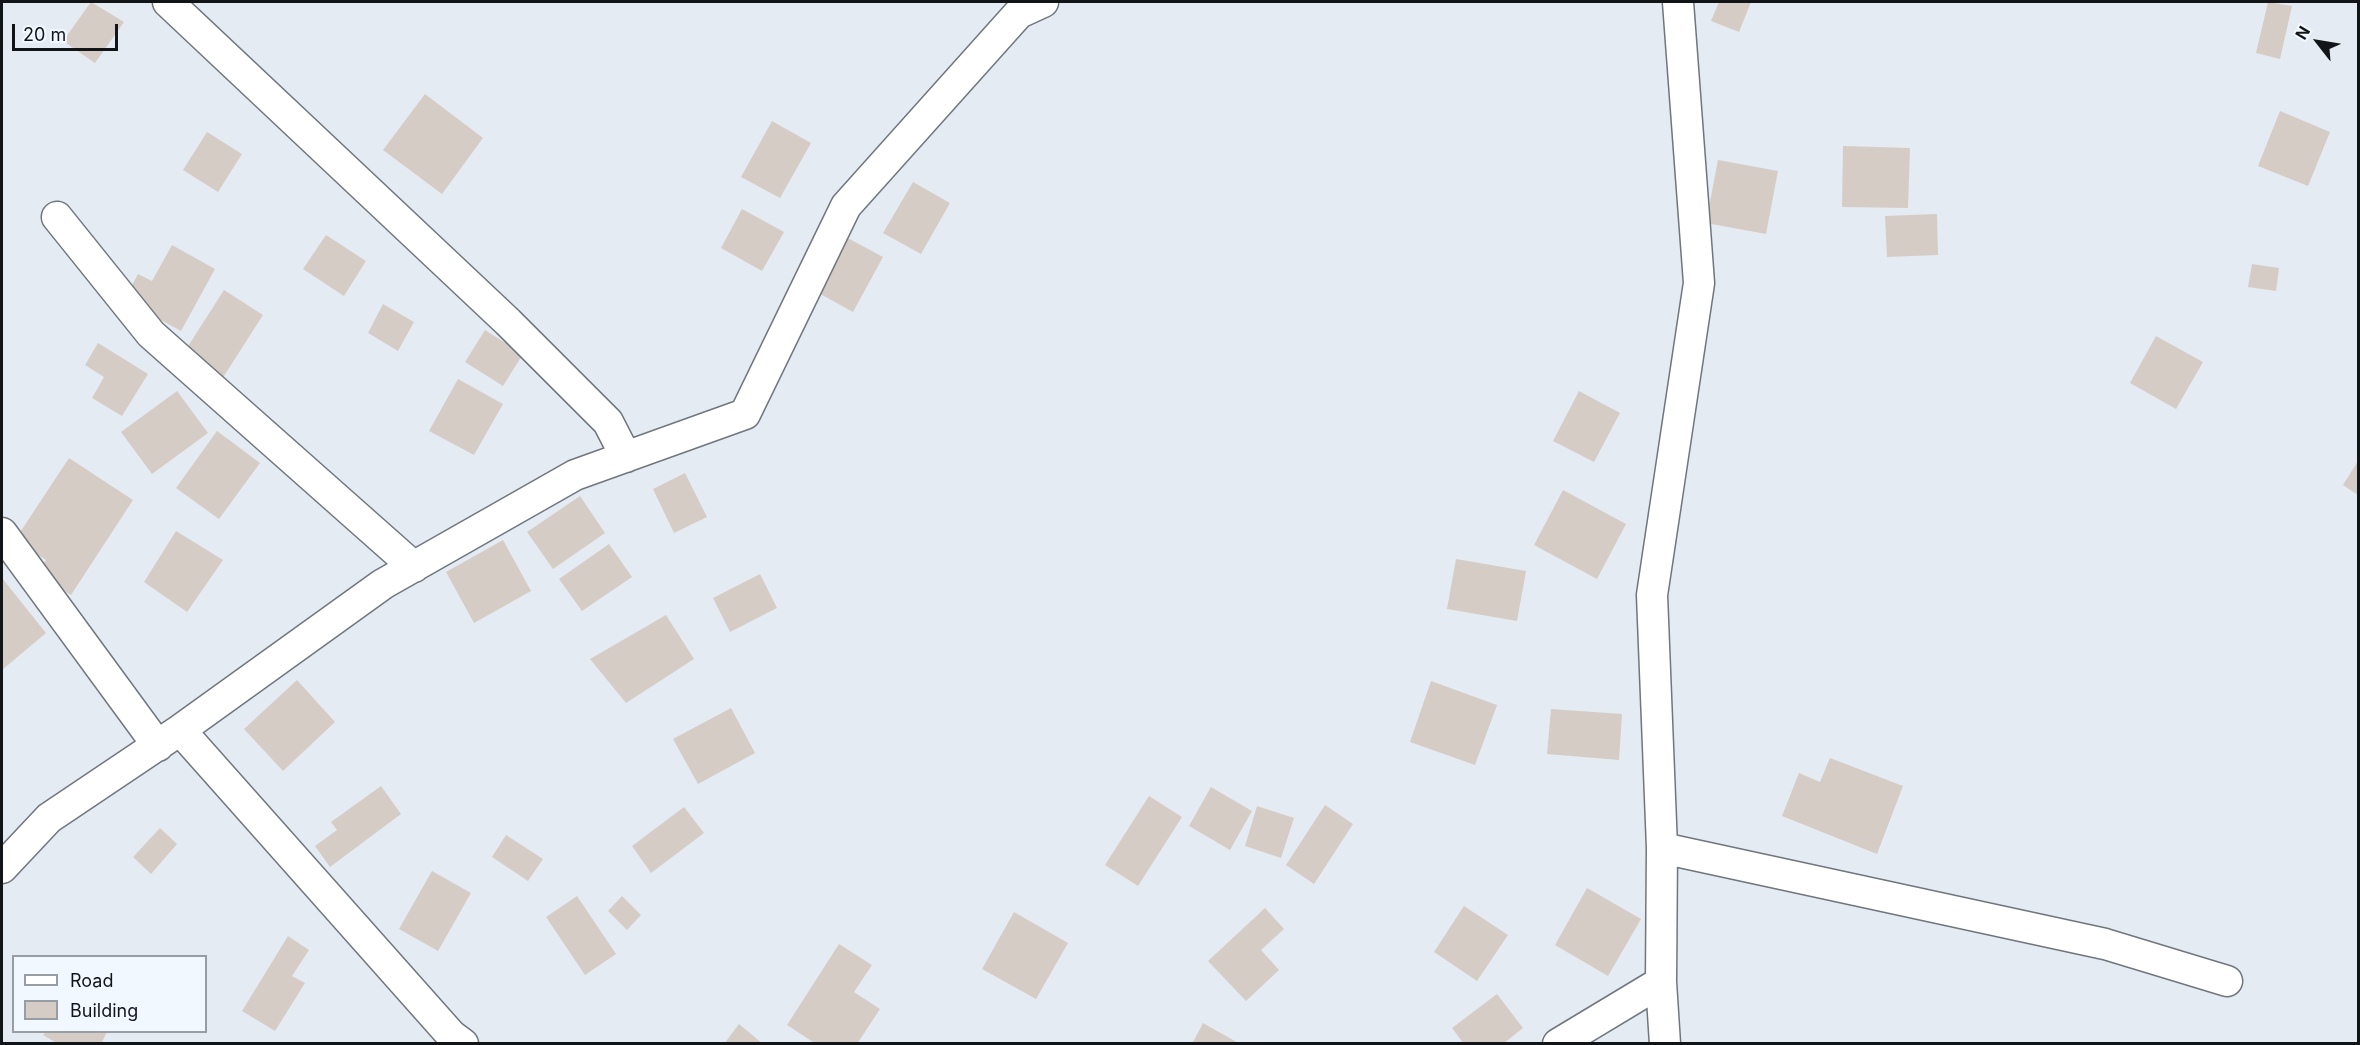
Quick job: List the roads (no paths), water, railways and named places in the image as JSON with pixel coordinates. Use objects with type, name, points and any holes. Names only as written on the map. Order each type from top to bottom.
[{"type":"street","points":[[168,2],[508,322],[608,422],[626,457]]},
{"type":"street","points":[[1665,1044],[1661,982],[1662,848],[1652,596],[1699,283],[1678,2]]},
{"type":"street","points":[[2,868],[49,818],[169,738],[383,584],[575,475],[745,414],[846,206],[1023,5]]},
{"type":"street","points":[[57,217],[151,334],[414,567]]},
{"type":"street","points":[[2,533],[169,738],[463,1044]]},
{"type":"street","points":[[1662,848],[2105,944],[2227,981]]},
{"type":"street","points":[[1558,1044],[1661,982]]}]
